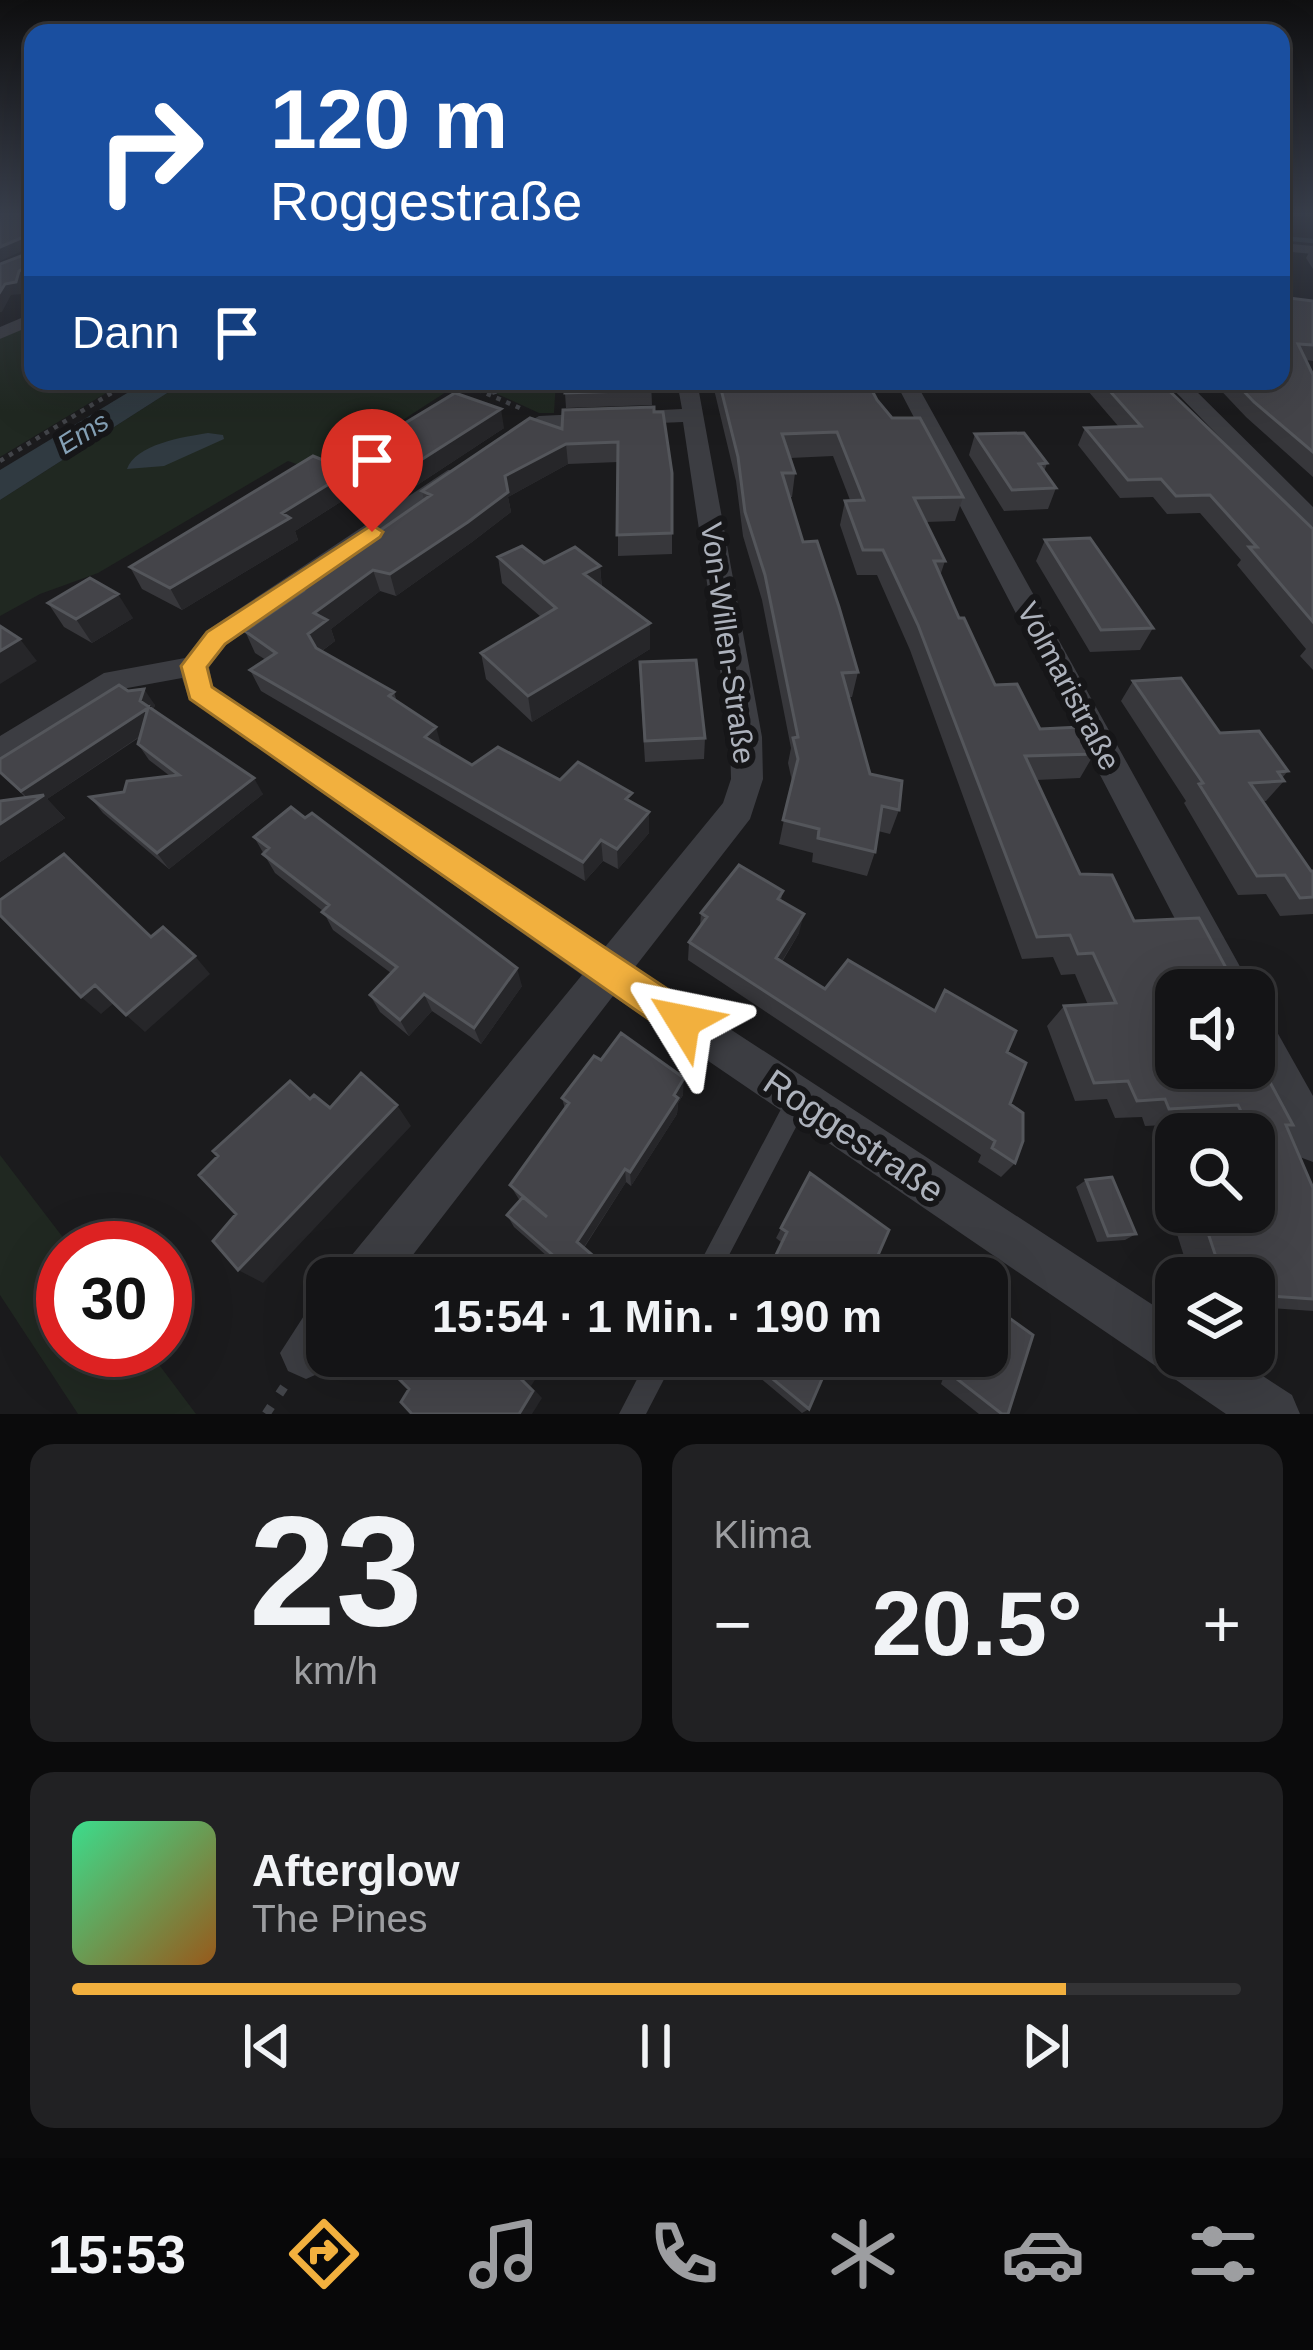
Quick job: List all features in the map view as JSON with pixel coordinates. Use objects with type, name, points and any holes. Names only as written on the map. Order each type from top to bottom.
[{"type":"street","name":"Volmaristraße","points":[[910,390],[1221,969]]},
{"type":"street","points":[[1184,390],[1313,520]]},
{"type":"street","points":[[0,751],[114,680],[194,666],[216,638],[539,422],[690,398]]},
{"type":"street","name":"Von-Willen-Straße","points":[[380,1257],[738,809],[747,779],[733,638],[690,398]]},
{"type":"street","name":"Roggestraße","points":[[194,666],[199,692],[798,1100],[1155,1336]]},
{"type":"street","points":[[1275,1069],[1313,1140]]},
{"type":"street","points":[[1217,1377],[1273,1414]]},
{"type":"lane","points":[[715,1257],[798,1100]]},
{"type":"lane","points":[[632,1414],[652,1377]]},
{"type":"path","points":[[0,461],[116,390]]},
{"type":"path","points":[[479,390],[531,413],[539,422]]},
{"type":"path","points":[[488,394],[499,390]]},
{"type":"shaded area","points":[[24,327],[24,390],[111,390],[0,457],[0,339]]},
{"type":"shaded area","points":[[172,390],[449,390],[321,473],[288,461],[98,573],[40,594],[0,616],[0,500]]},
{"type":"shaded area","points":[[489,390],[555,390],[554,413],[539,413]]},
{"type":"shaded area","points":[[0,1155],[50,1221],[36,1221],[36,1350],[0,1295]]},
{"type":"shaded area","points":[[54,1377],[168,1377],[196,1414],[78,1414]]},
{"type":"water","name":"Ems","points":[[132,390],[172,390],[0,500],[0,470]]},
{"type":"water","points":[[208,433],[224,439],[164,466],[127,469],[150,448]]},
{"type":"building","points":[[1290,298],[1313,301],[1313,345],[1298,344],[1313,375],[1313,452],[1243,390],[1290,390]]},
{"type":"building","points":[[565,390],[652,390],[565,393]]},
{"type":"building","points":[[721,390],[872,390],[892,418],[920,418],[963,497],[914,498],[945,561],[934,561],[959,618],[964,618],[995,685],[1017,684],[1040,729],[1080,727],[1094,754],[1025,756],[1080,874],[1112,875],[1134,921],[1199,918],[1227,969],[1155,969],[1155,1089],[1274,1089],[1293,1125],[1286,1125],[1313,1188],[1313,1299],[1275,1296],[1275,1257],[1216,1257],[1208,1233],[1275,1233],[1275,1113],[1242,1113],[1238,1105],[1169,1109],[1165,1099],[1137,1101],[1128,1081],[1094,1083],[1064,1006],[1116,1003],[1093,953],[1078,954],[1070,935],[1037,937],[918,625],[883,550],[863,550],[845,501],[864,500],[837,432],[782,434],[795,473],[782,473],[803,542],[817,541],[839,607],[858,672],[842,673],[870,774],[902,781],[899,810],[882,806],[875,852],[818,838],[819,829],[783,820],[798,759],[793,738],[798,737],[765,575],[745,512],[738,457]]},
{"type":"building","points":[[1109,390],[1168,390],[1313,529],[1313,622],[1249,547],[1257,547],[1210,495],[1176,496],[1161,479],[1128,480],[1085,428],[1141,426]]},
{"type":"building","points":[[455,393],[501,409],[391,479],[348,462],[396,433],[392,431]]},
{"type":"building","points":[[654,407],[654,412],[663,412],[672,473],[672,533],[617,535],[618,442],[566,444],[505,476],[508,492],[468,522],[390,574],[373,570],[314,613],[327,620],[308,634],[316,648],[394,692],[389,696],[436,727],[425,737],[472,765],[498,747],[560,780],[578,762],[632,793],[626,799],[649,812],[617,849],[601,840],[583,862],[250,670],[276,653],[245,631],[303,591],[297,588],[431,495],[422,491],[530,418],[562,429],[563,410]]},
{"type":"building","points":[[1024,433],[1047,463],[1039,464],[1056,488],[1012,490],[975,434]]},
{"type":"building","points":[[313,456],[350,471],[282,513],[290,518],[170,588],[130,567]]},
{"type":"building","points":[[1090,538],[1153,628],[1101,630],[1045,540]]},
{"type":"building","points":[[522,546],[544,563],[575,547],[600,566],[584,574],[650,623],[528,696],[481,653],[556,608],[498,557]]},
{"type":"building","points":[[90,578],[118,594],[76,619],[48,603]]},
{"type":"building","points":[[0,626],[20,639],[0,651]]},
{"type":"building","points":[[696,660],[705,738],[645,741],[640,662]]},
{"type":"building","points":[[1181,678],[1220,733],[1259,731],[1288,771],[1278,772],[1284,781],[1250,783],[1313,871],[1313,897],[1300,898],[1285,875],[1257,876],[1199,784],[1203,783],[1133,681]]},
{"type":"building","points":[[119,685],[128,691],[144,689],[140,701],[254,778],[157,853],[90,797],[124,792],[127,781],[179,775],[138,744],[148,708],[21,791],[0,772],[0,759]]},
{"type":"building","points":[[44,795],[0,824],[0,801]]},
{"type":"building","points":[[291,807],[305,818],[312,813],[517,968],[474,1028],[424,994],[400,1020],[370,995],[397,967],[322,912],[329,905],[263,854],[269,848],[254,837]]},
{"type":"building","points":[[64,854],[151,937],[163,927],[195,956],[126,1015],[95,985],[81,997],[0,915],[0,900]]},
{"type":"building","points":[[739,865],[783,891],[778,899],[804,914],[776,958],[825,989],[848,960],[935,1011],[945,990],[1016,1031],[1007,1052],[1026,1063],[1010,1104],[1023,1113],[1023,1141],[1015,1163],[992,1148],[995,1141],[689,942],[707,917],[701,913]]},
{"type":"building","points":[[621,1033],[684,1078],[674,1095],[678,1098],[630,1172],[625,1169],[577,1242],[595,1257],[555,1257],[507,1215],[523,1197],[547,1217],[510,1185],[569,1103],[562,1098],[594,1056],[601,1060]]},
{"type":"building","points":[[361,1073],[397,1105],[238,1270],[213,1241],[236,1214],[199,1175],[218,1156],[213,1151],[290,1081],[310,1099],[314,1095],[330,1108]]},
{"type":"building","points":[[810,1173],[889,1230],[877,1257],[775,1257],[787,1232],[781,1228]]},
{"type":"building","points":[[1112,1177],[1136,1234],[1108,1236],[1086,1180]]},
{"type":"building","points":[[1008,1317],[1033,1335],[1008,1414],[957,1379],[1008,1377]]},
{"type":"building","points":[[397,1377],[522,1377],[533,1391],[519,1414],[412,1414],[401,1402],[409,1389]]},
{"type":"building","points":[[770,1377],[823,1377],[809,1409]]},
{"type":"route","points":[[372,532],[216,638],[194,666],[199,692],[683,1021]]}]
